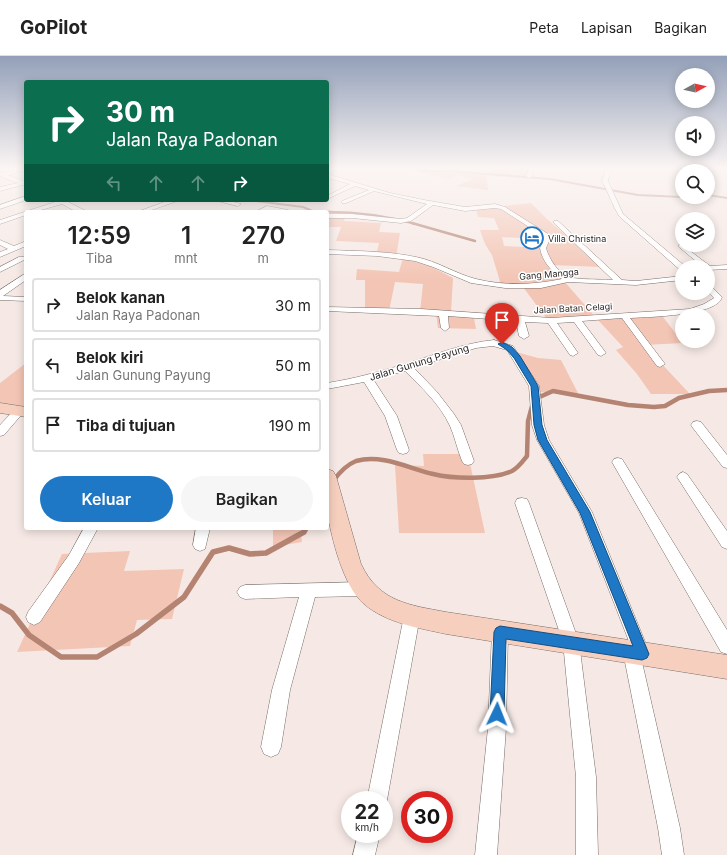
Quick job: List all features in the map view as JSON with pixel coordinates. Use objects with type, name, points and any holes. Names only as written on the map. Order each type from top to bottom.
[{"type":"main road","points":[[0,408],[23,412]]},
{"type":"main road","points":[[330,485],[351,564],[364,589],[378,601],[412,616],[500,632],[727,667]]},
{"type":"street","points":[[33,210],[48,205]]},
{"type":"street","points":[[69,205],[78,210]]},
{"type":"street","points":[[146,210],[159,205]]},
{"type":"street","points":[[329,216],[352,216],[401,222],[409,220],[431,205]]},
{"type":"street","points":[[441,205],[465,209],[495,206],[505,209],[546,235],[547,239],[543,248],[546,257],[559,273],[568,280]]},
{"type":"street","points":[[615,205],[617,209],[675,261]]},
{"type":"street","points":[[264,210],[269,208],[278,210]]},
{"type":"street","points":[[0,222],[24,213]]},
{"type":"street","points":[[18,215],[24,217]]},
{"type":"street","points":[[556,222],[620,282]]},
{"type":"street","points":[[0,242],[15,249]]},
{"type":"street","points":[[0,255],[24,244]]},
{"type":"street","name":"Gang Mangga","points":[[329,252],[377,254],[416,259],[436,265],[467,279],[490,285],[541,286],[568,280],[645,282],[675,279]]},
{"type":"street","points":[[688,252],[698,260]]},
{"type":"street","points":[[0,270],[22,259]]},
{"type":"street","points":[[715,268],[727,267]]},
{"type":"street","points":[[0,294],[24,278]]},
{"type":"street","name":"Jalan Batan Celagi","points":[[329,309],[443,314],[551,321],[691,311],[707,306],[723,297]]},
{"type":"street","points":[[0,298],[24,299]]},
{"type":"street","points":[[443,314],[444,328]]},
{"type":"street","points":[[624,316],[660,364]]},
{"type":"street","points":[[520,319],[524,336]]},
{"type":"street","points":[[576,320],[601,353]]},
{"type":"street","points":[[551,321],[573,353]]},
{"type":"street","name":"Jalan Gunung Payung","points":[[329,386],[367,378],[408,367],[484,343],[502,344],[510,348],[517,357],[534,386],[538,425],[542,440],[585,512],[636,653],[672,855]]},
{"type":"street","points":[[408,367],[435,395],[447,412],[454,425],[468,461]]},
{"type":"street","points":[[367,378],[391,416],[403,450]]},
{"type":"street","points":[[0,432],[23,412]]},
{"type":"street","points":[[697,425],[727,464]]},
{"type":"street","points":[[618,462],[727,646]]},
{"type":"street","points":[[682,477],[727,543]]},
{"type":"street","points":[[522,503],[570,642],[586,777],[587,855]]},
{"type":"street","points":[[34,617],[74,559],[90,530]]},
{"type":"street","points":[[200,545],[203,530]]},
{"type":"street","points":[[245,592],[364,589]]},
{"type":"street","points":[[271,747],[280,690],[309,590]]},
{"type":"street","points":[[379,791],[412,616]]},
{"type":"street","points":[[486,855],[497,728],[500,632]]},
{"type":"street","points":[[364,855],[367,843]]},
{"type":"shaded area","points":[[510,205],[533,205],[602,267],[550,265],[597,319],[549,322],[523,287],[502,288],[492,255],[485,244],[480,230],[499,230],[494,218],[478,217],[476,209]],"holes":[[[502,237],[541,239],[544,248],[504,246]]]},
{"type":"shaded area","points":[[329,216],[345,217],[344,221],[381,223],[379,232],[400,233],[396,257],[376,256],[379,243],[336,241],[341,227],[329,227]]},
{"type":"shaded area","points":[[403,258],[428,265],[453,278],[451,312],[474,318],[476,329],[438,328],[436,313],[420,312],[423,284],[395,282],[389,311],[365,311],[365,280],[356,280],[357,269],[399,272]]},
{"type":"shaded area","points":[[660,313],[675,333],[675,343],[644,345],[690,394],[651,394],[637,374],[616,350],[623,347],[597,319]]},
{"type":"shaded area","points":[[509,350],[538,358],[561,360],[578,393],[532,392]]},
{"type":"shaded area","points":[[24,365],[24,407],[0,403],[0,383]]},
{"type":"shaded area","points":[[423,454],[468,454],[485,533],[399,533],[395,465],[424,466]]},
{"type":"shaded area","points":[[273,530],[300,530],[302,542],[273,547]]},
{"type":"shaded area","points":[[130,551],[124,571],[184,569],[172,619],[137,620],[130,646],[17,652],[62,554]]},
{"type":"waterway","points":[[290,205],[303,207],[310,210]]},
{"type":"waterway","points":[[329,212],[367,214],[415,224]]},
{"type":"waterway","points":[[412,223],[475,241]]},
{"type":"waterway","points":[[535,399],[553,391],[628,405],[654,407],[665,406],[679,398],[709,391],[727,390]]},
{"type":"waterway","points":[[333,481],[340,472],[349,465],[356,461],[366,459],[385,460],[433,474],[451,477],[484,477],[504,474],[512,471],[527,456],[528,421],[532,406]]},
{"type":"waterway","points":[[0,606],[12,613],[29,635],[61,657],[97,657],[136,634],[184,597],[213,552],[229,548],[250,554],[266,553],[304,532],[305,530]]},
{"type":"place","name":"Villa Christina","points":[[532,238]]},
{"type":"route","points":[[497,714],[500,632],[642,654],[585,512],[542,440],[538,425],[534,386],[529,375],[517,357],[510,348],[502,344]]}]
